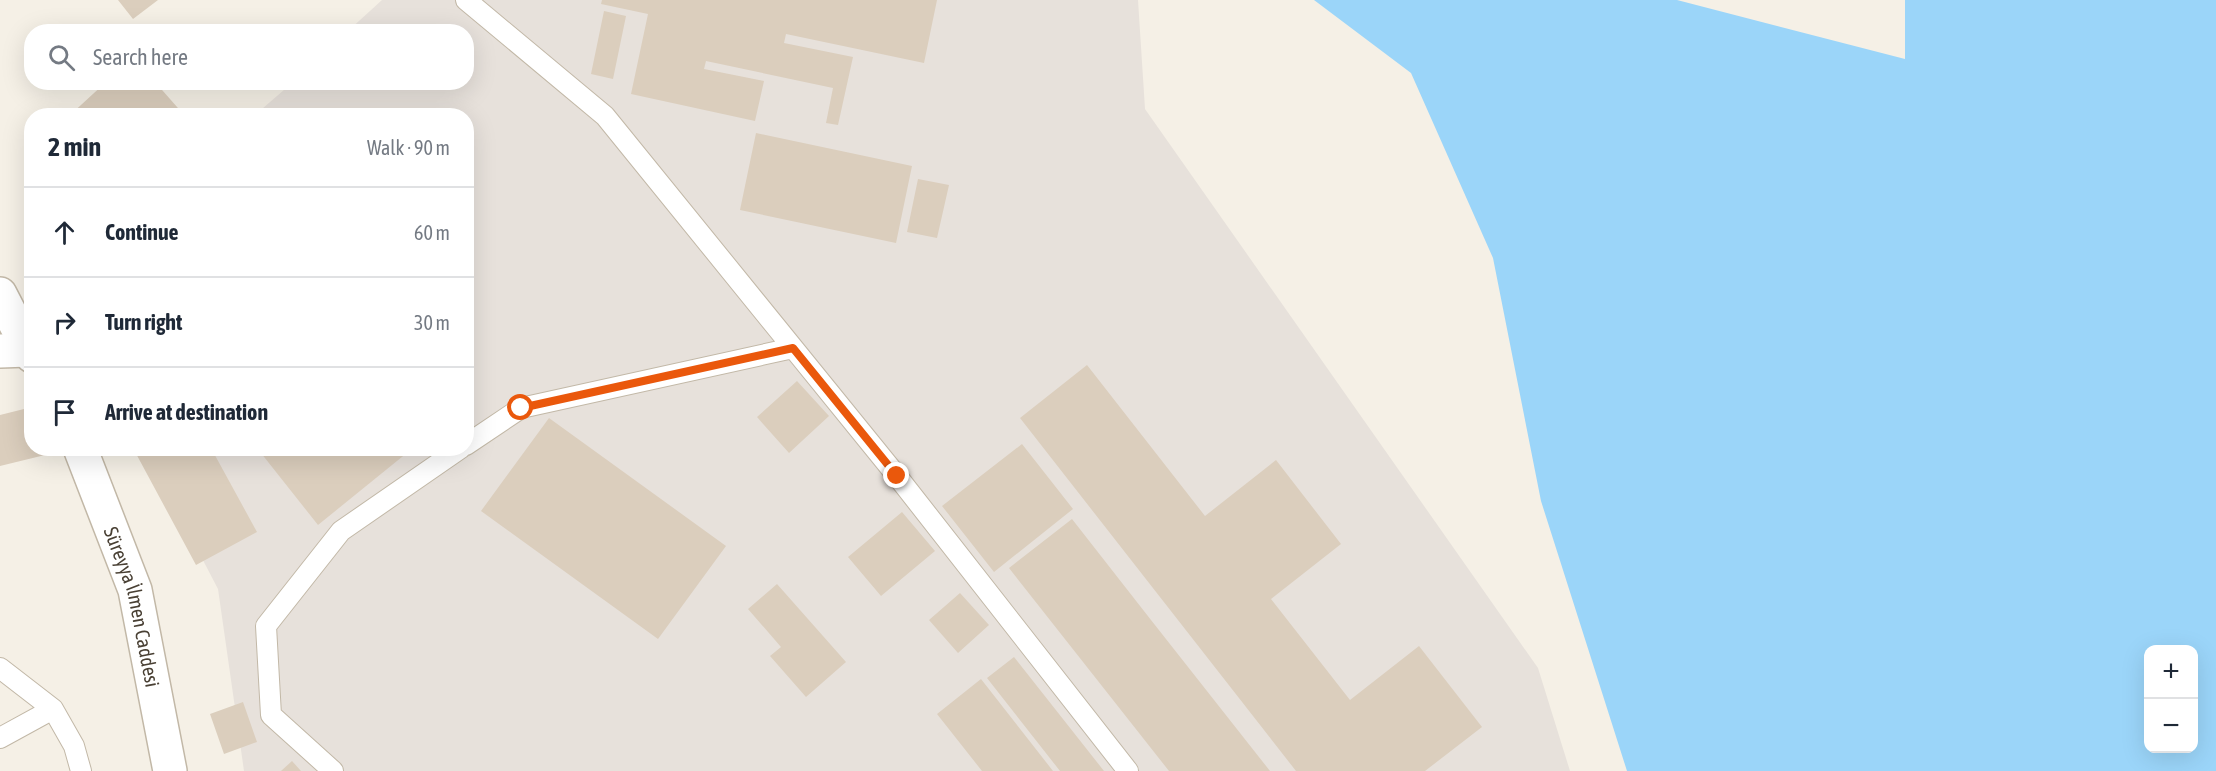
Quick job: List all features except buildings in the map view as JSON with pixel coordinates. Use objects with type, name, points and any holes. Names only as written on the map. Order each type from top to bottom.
[{"type":"street","points":[[0,294],[20,352]]},
{"type":"street","name":"Süreyya İlmen Caddesi","points":[[84,456],[135,590],[170,771]]},
{"type":"lane","points":[[466,0],[605,116],[897,476],[1128,771]]},
{"type":"lane","points":[[474,440],[521,408],[793,348]]},
{"type":"lane","points":[[333,771],[272,715],[266,626],[341,531],[449,456]]},
{"type":"lane","points":[[0,668],[53,709],[74,746],[81,771]]},
{"type":"lane","points":[[0,738],[53,709]]},
{"type":"shaded area","points":[[382,0],[1138,0],[1145,109],[1538,668],[1570,771],[244,771],[218,589],[149,456],[474,456],[474,108],[263,108],[284,90],[474,90],[474,24],[356,24]]},
{"type":"water","points":[[1314,0],[1677,0],[1905,59],[1905,0],[2216,0],[2216,771],[1627,771],[1541,501],[1493,258],[1411,73]]},
{"type":"route","points":[[521,408],[793,348],[897,476]]}]
